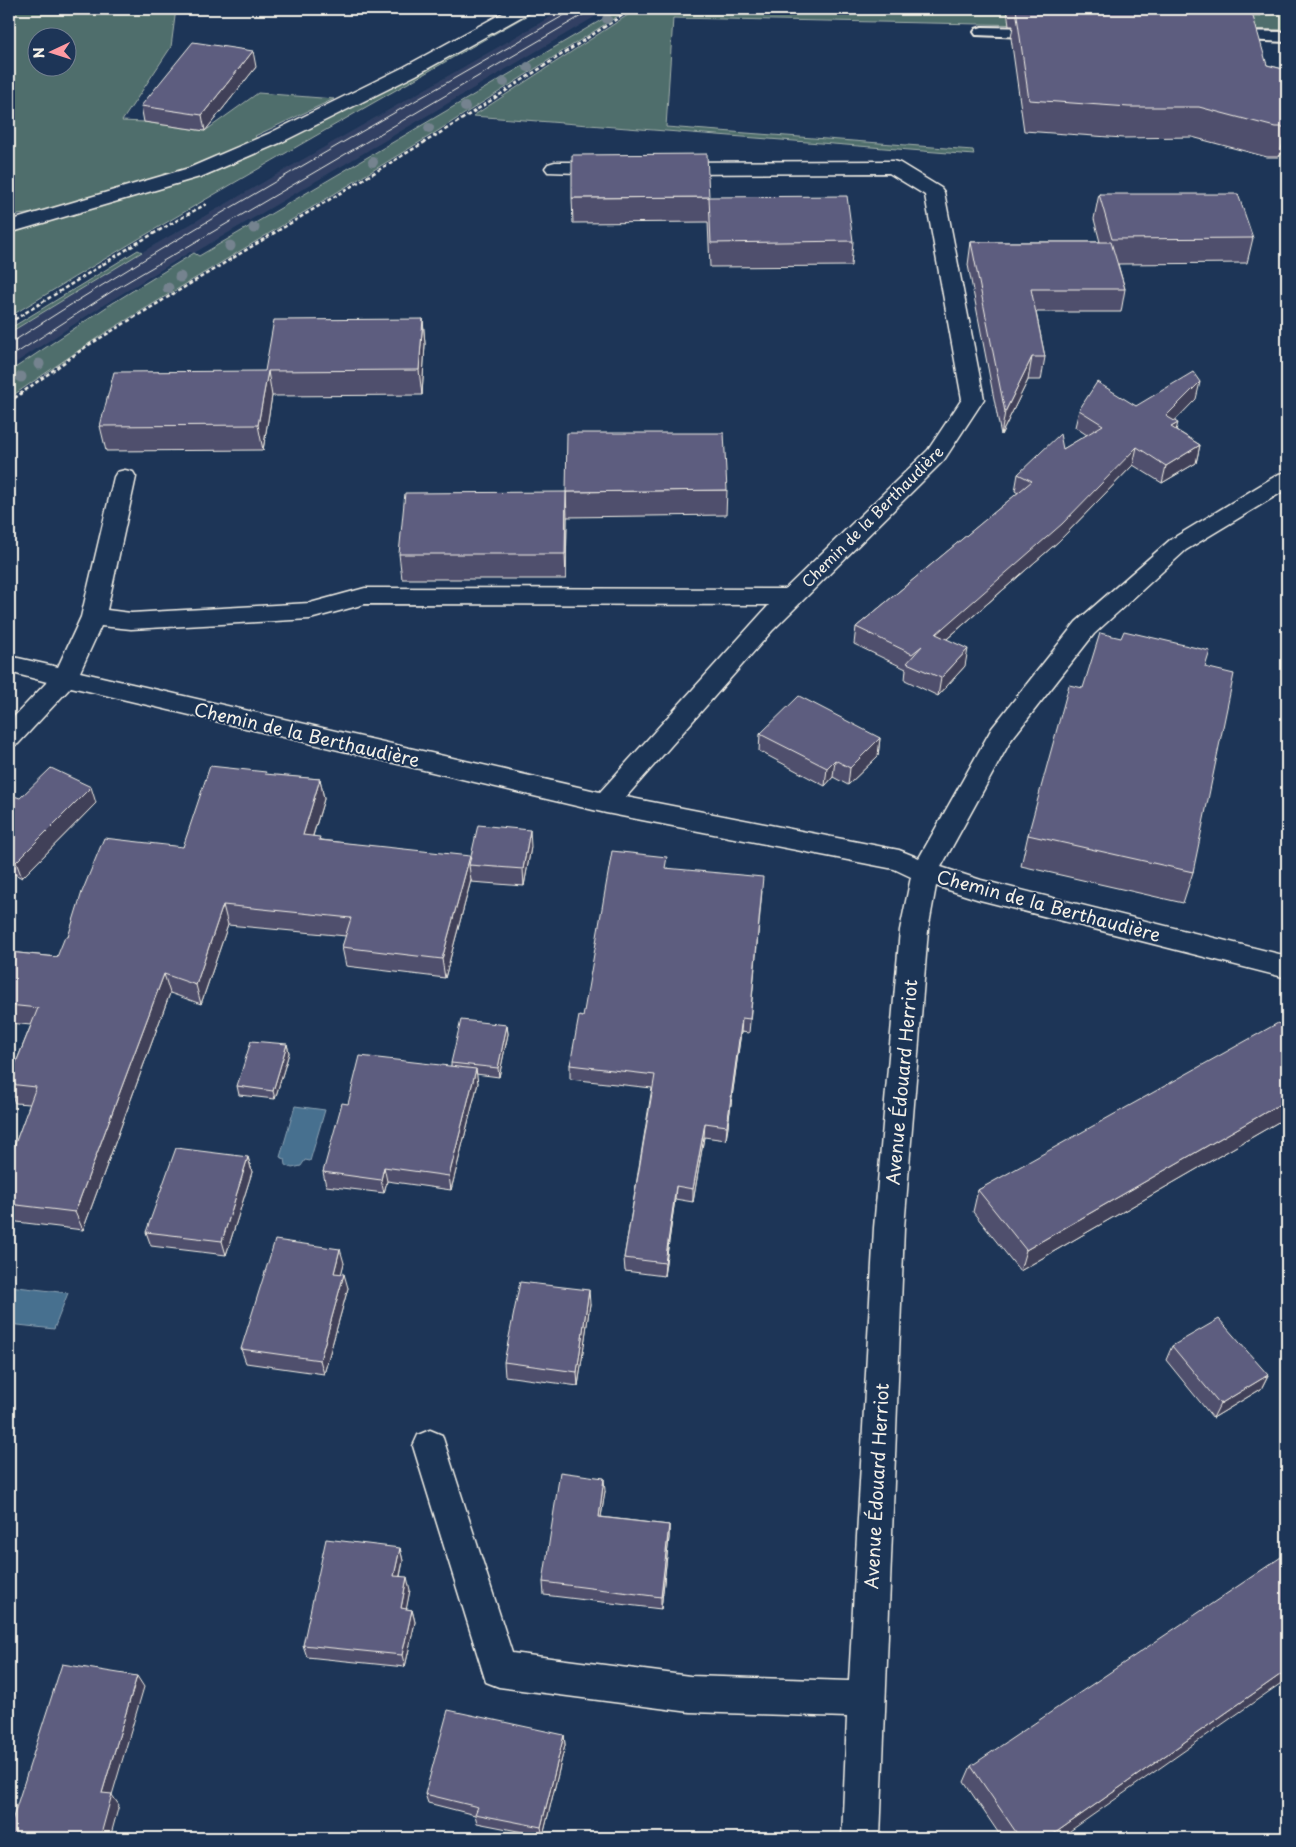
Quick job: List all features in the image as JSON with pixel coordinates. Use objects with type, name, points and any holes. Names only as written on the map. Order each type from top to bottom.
[{"type":"street","points":[[9,227],[196,172],[275,138],[410,72],[522,9]]},
{"type":"street","name":"Chemin de la Berthaudière","points":[[556,168],[894,167],[934,192],[973,399],[936,455],[763,625],[606,803]]},
{"type":"street","points":[[9,738],[65,678],[93,617],[125,477]]},
{"type":"street","name":"Avenue Édouard Herriot","points":[[861,1838],[889,1228],[914,930],[925,872],[1001,734],[1085,628],[1178,545],[1287,479]]},
{"type":"street","points":[[93,617],[131,621],[310,611],[365,596],[792,597]]},
{"type":"street","name":"Chemin de la Berthaudière","points":[[9,664],[606,803],[899,860],[925,872],[980,890],[1287,967]]},
{"type":"street","points":[[430,1446],[499,1669],[690,1694],[866,1700]]},
{"type":"lane","points":[[982,32],[1061,33]]},
{"type":"lane","points":[[1208,36],[1287,37]]},
{"type":"path","points":[[9,402],[87,346],[444,130],[632,9]]},
{"type":"shaded area","points":[[564,9],[608,9],[194,253],[190,252],[102,306],[9,367],[9,333],[149,248]]},
{"type":"shaded area","points":[[295,1106],[325,1110],[310,1161],[305,1160],[301,1166],[292,1168],[286,1165],[285,1159],[280,1157]]},
{"type":"shaded area","points":[[9,1286],[68,1293],[54,1329],[9,1324]]},
{"type":"green space","points":[[15,9],[176,9],[171,47],[122,121],[144,122],[205,131],[258,93],[334,99],[255,136],[264,148],[417,72],[530,9],[538,9],[206,199],[9,317],[9,233],[173,183],[180,173],[35,213],[9,216],[9,83]]},
{"type":"green space","points":[[620,9],[629,9],[433,134],[100,336],[9,398],[9,372],[108,306],[194,253],[199,256]]},
{"type":"green space","points":[[637,9],[948,9],[955,12],[1261,16],[1260,9],[1287,9],[1287,30],[673,18],[666,127],[973,150],[974,155],[473,116]]},
{"type":"green space","points":[[138,250],[142,252],[9,333],[9,329]]},
{"type":"building","points":[[1016,9],[1252,13],[1267,65],[1287,70],[1287,127],[1275,127],[1199,107],[1129,107],[1029,100]]},
{"type":"building","points":[[1063,9],[1244,9],[1245,13]]},
{"type":"building","points":[[193,42],[253,51],[202,115],[141,106]]},
{"type":"building","points":[[707,154],[709,197],[572,198],[572,155]]},
{"type":"building","points":[[1099,194],[1238,194],[1253,238],[1112,239]]},
{"type":"building","points":[[847,196],[853,241],[711,243],[709,197]]},
{"type":"building","points":[[971,242],[1111,242],[1125,289],[1031,289],[1045,357],[1032,357],[1005,412]]},
{"type":"building","points":[[423,319],[419,370],[268,371],[258,425],[100,426],[114,372],[265,371],[274,320]]},
{"type":"building","points":[[1193,372],[1200,382],[1166,416],[1178,423],[1171,427],[1200,445],[1166,466],[1137,447],[1062,524],[936,634],[968,649],[941,678],[907,663],[922,646],[912,654],[856,627],[1032,481],[1018,474],[1060,434],[1063,449],[1103,425],[1079,410],[1097,382],[1136,406]]},
{"type":"building","points":[[567,433],[724,433],[727,490],[566,492]]},
{"type":"building","points":[[566,492],[565,554],[399,554],[405,493]]},
{"type":"building","points":[[1124,631],[1210,651],[1205,667],[1234,674],[1193,872],[1028,835],[1069,685],[1083,688],[1100,633],[1121,638]]},
{"type":"building","points":[[799,696],[880,738],[850,768],[835,760],[827,768],[760,734]]},
{"type":"building","points":[[210,766],[320,779],[303,835],[320,837],[319,840],[470,856],[442,959],[342,947],[351,918],[223,905],[196,985],[164,974],[75,1212],[9,1204],[9,1160],[36,1087],[9,1084],[9,1080],[38,1008],[9,1005],[9,952],[57,957],[65,937],[68,937],[82,892],[104,838],[183,847]]},
{"type":"building","points":[[51,768],[91,787],[16,862],[9,859],[9,798],[11,795],[20,798]]},
{"type":"building","points":[[478,825],[530,830],[523,869],[469,865]]},
{"type":"building","points":[[612,851],[667,857],[665,868],[763,877],[750,1019],[742,1018],[727,1126],[705,1123],[693,1189],[676,1186],[665,1263],[624,1258],[655,1075],[570,1065],[579,1016],[583,1017]]},
{"type":"building","points":[[461,1020],[507,1025],[498,1068],[451,1063]]},
{"type":"building","points":[[1278,1023],[1287,1032],[1287,1100],[1026,1250],[978,1190]]},
{"type":"building","points":[[251,1041],[287,1044],[273,1091],[237,1086]]},
{"type":"building","points":[[360,1056],[476,1069],[449,1176],[384,1167],[381,1180],[323,1172],[342,1103],[348,1104]]},
{"type":"building","points":[[176,1148],[248,1157],[222,1241],[146,1232]]},
{"type":"building","points":[[275,1240],[340,1249],[334,1273],[344,1274],[320,1360],[241,1349]]},
{"type":"building","points":[[520,1282],[589,1290],[577,1372],[504,1362]]},
{"type":"building","points":[[1219,1319],[1268,1375],[1220,1404],[1172,1346]]},
{"type":"building","points":[[560,1472],[604,1478],[599,1517],[669,1525],[661,1597],[543,1582]]},
{"type":"building","points":[[326,1539],[400,1548],[394,1576],[407,1577],[401,1608],[412,1610],[402,1655],[303,1645]]},
{"type":"building","points":[[1287,1553],[1287,1670],[1048,1838],[1020,1838],[971,1766]]},
{"type":"building","points":[[62,1664],[137,1676],[102,1793],[112,1794],[100,1838],[9,1837],[9,1830]]},
{"type":"building","points":[[448,1710],[564,1735],[541,1827],[475,1814],[478,1807],[425,1794]]},
{"type":"tram line","points":[[9,344],[148,257],[575,9]]},
{"type":"tram line","points":[[9,358],[117,288],[593,9]]}]
